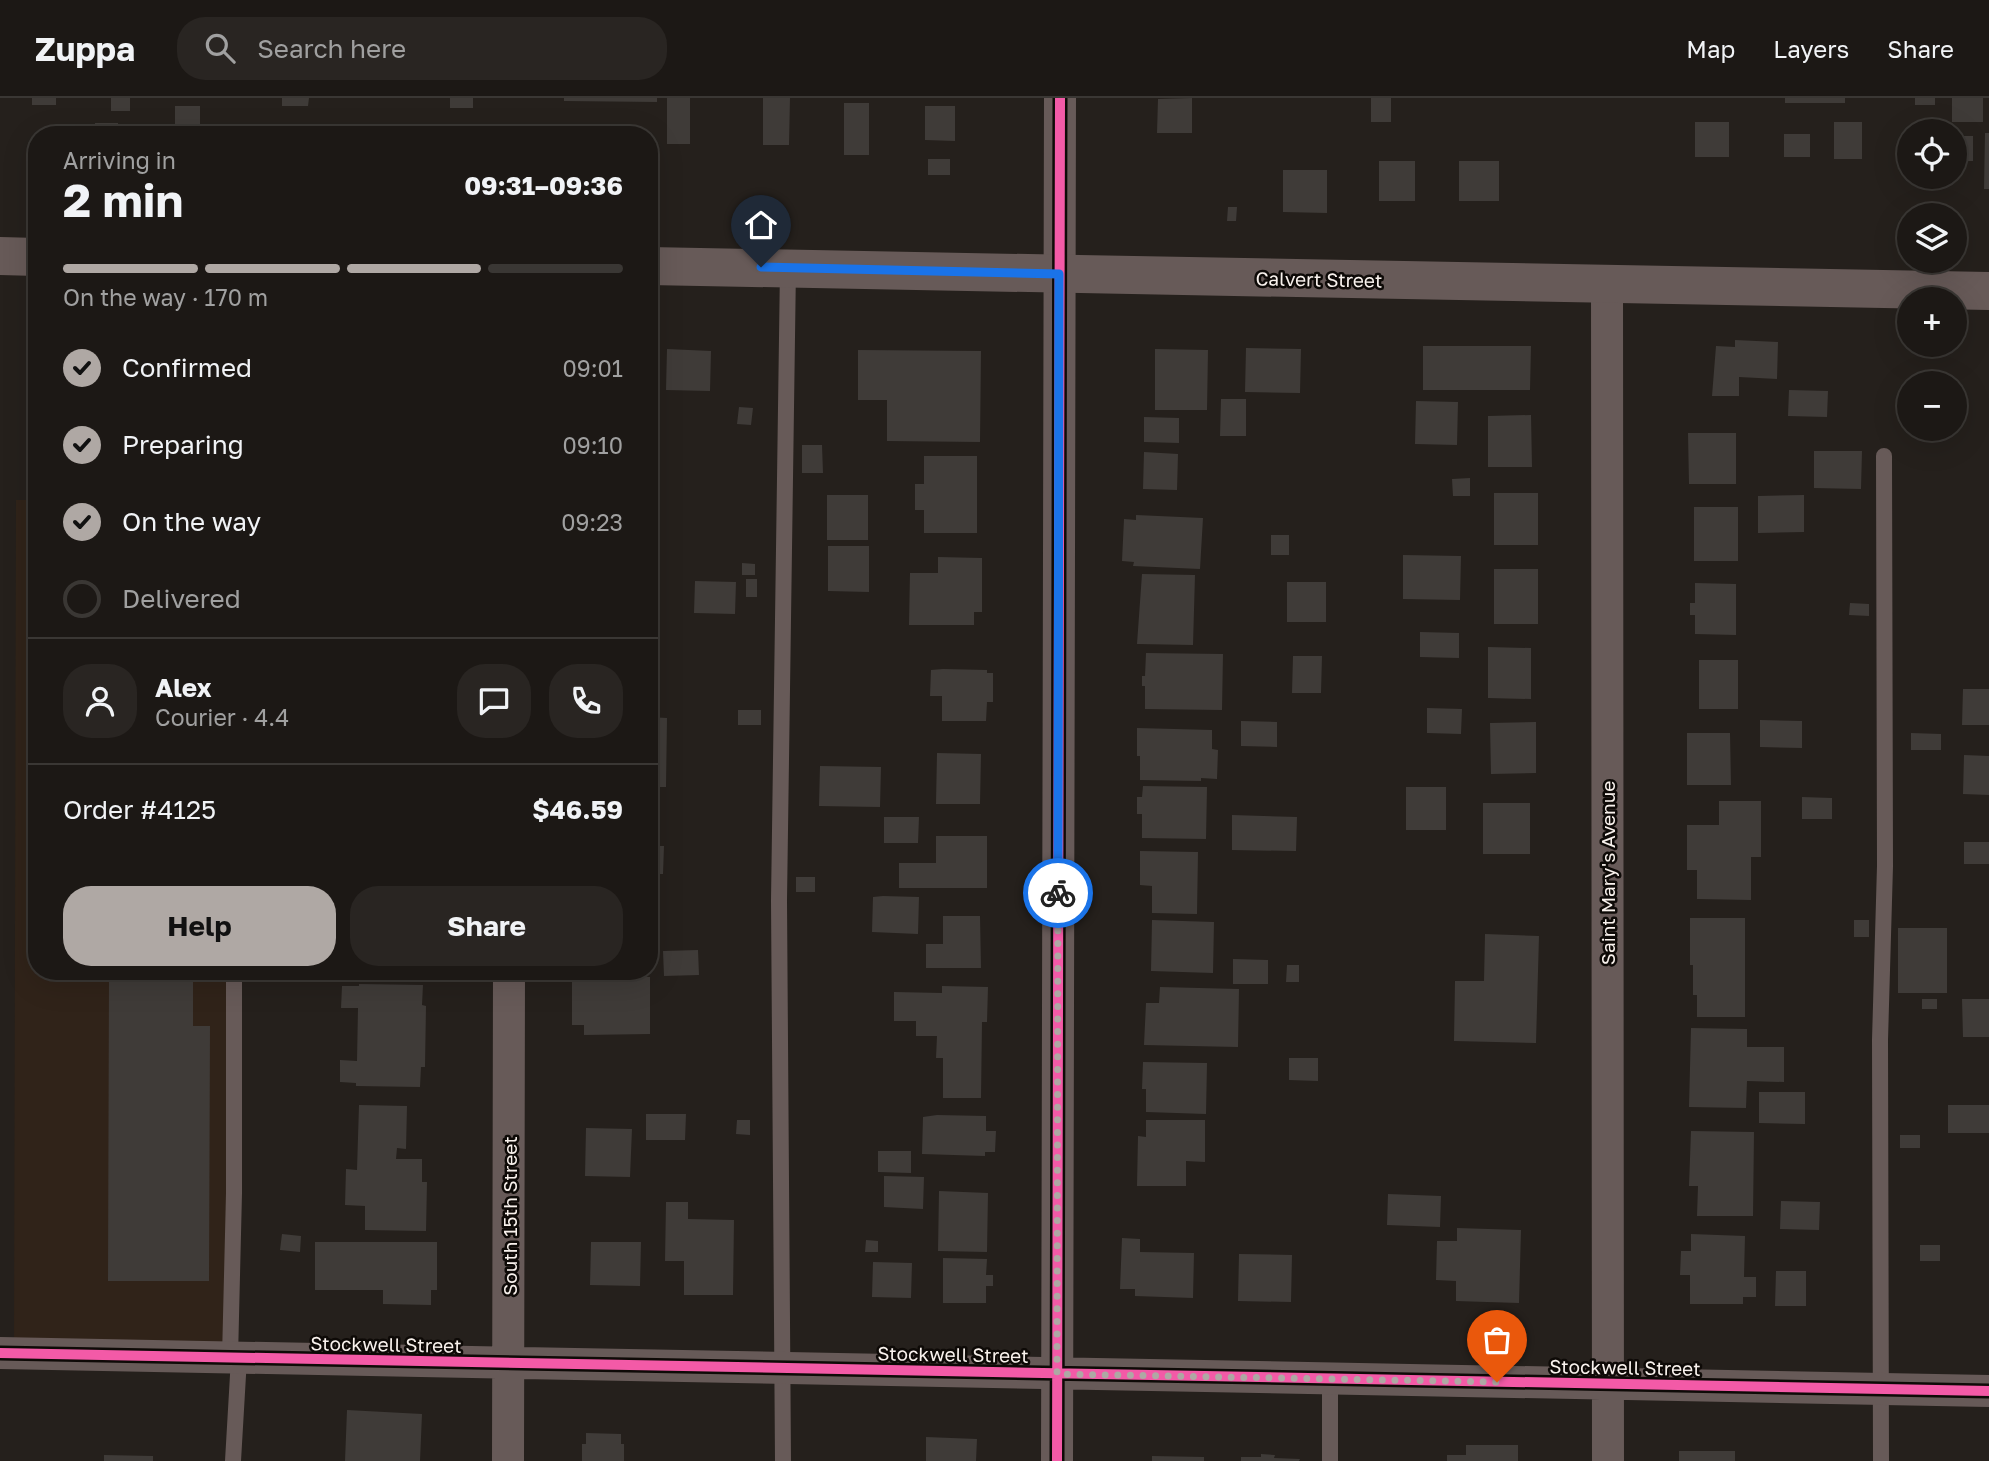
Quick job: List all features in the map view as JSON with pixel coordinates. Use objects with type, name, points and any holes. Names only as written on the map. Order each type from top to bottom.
[{"type":"street","points":[[1057,1461],[1060,98]]},
{"type":"street","points":[[0,256],[28,257]]},
{"type":"street","name":"Calvert Street","points":[[658,266],[1989,291]]},
{"type":"street","name":"Saint Mary's Avenue","points":[[1607,284],[1608,1461]]},
{"type":"street","name":"South 15th Street","points":[[508,1461],[509,980]]},
{"type":"street","name":"Stockwell Street","points":[[0,1353],[1989,1391]]},
{"type":"lane","points":[[783,1461],[779,901],[788,267]]},
{"type":"lane","points":[[1881,1461],[1881,1040],[1885,866],[1884,456]]},
{"type":"lane","points":[[233,1461],[234,980]]},
{"type":"lane","points":[[1330,1379],[1330,1461]]},
{"type":"shaded area","points":[[16,500],[28,500],[28,980],[234,980],[230,1358],[14,1354]]},
{"type":"building","points":[[32,98],[56,98],[56,105],[32,105]]},
{"type":"building","points":[[111,98],[130,98],[130,111],[111,111]]},
{"type":"building","points":[[282,98],[309,98],[308,106],[282,106]]},
{"type":"building","points":[[450,98],[473,98],[473,108],[450,108]]},
{"type":"building","points":[[564,98],[657,98],[657,102],[564,101]]},
{"type":"building","points":[[667,98],[690,98],[690,144],[667,144]]},
{"type":"building","points":[[763,98],[790,98],[789,145],[763,145]]},
{"type":"building","points":[[1192,98],[1192,133],[1157,133],[1158,99]]},
{"type":"building","points":[[1371,98],[1391,98],[1391,122],[1371,122]]},
{"type":"building","points":[[1785,98],[1845,98],[1845,103],[1785,103]]},
{"type":"building","points":[[1915,98],[1935,98],[1935,105],[1915,105]]},
{"type":"building","points":[[1952,98],[1983,98],[1983,122],[1952,119]]},
{"type":"building","points":[[844,103],[869,103],[869,155],[844,155]]},
{"type":"building","points":[[175,106],[200,106],[200,126],[175,126]]},
{"type":"building","points":[[925,106],[955,106],[955,141],[925,140]]},
{"type":"building","points":[[1695,122],[1729,122],[1729,157],[1695,157]]},
{"type":"building","points":[[1834,122],[1862,122],[1862,159],[1834,159]]},
{"type":"building","points":[[95,123],[118,123],[118,126],[95,126]]},
{"type":"building","points":[[1985,133],[1989,133],[1989,189],[1984,189]]},
{"type":"building","points":[[1784,134],[1810,134],[1810,157],[1784,157]]},
{"type":"building","points":[[1967,136],[1973,136],[1973,161],[1967,161]]},
{"type":"building","points":[[928,159],[950,159],[950,175],[928,175]]},
{"type":"building","points":[[1379,161],[1415,161],[1415,201],[1379,201]]},
{"type":"building","points":[[1459,161],[1499,161],[1499,201],[1459,201]]},
{"type":"building","points":[[1283,170],[1327,170],[1327,213],[1283,212]]},
{"type":"building","points":[[1228,207],[1237,207],[1236,221],[1227,221]]},
{"type":"building","points":[[1735,340],[1778,342],[1777,379],[1739,377],[1739,396],[1712,396],[1716,346],[1735,347]]},
{"type":"building","points":[[1423,346],[1531,346],[1530,390],[1423,390]]},
{"type":"building","points":[[1246,348],[1301,349],[1300,393],[1245,392]]},
{"type":"building","points":[[667,349],[711,351],[710,391],[666,390]]},
{"type":"building","points":[[1155,349],[1208,350],[1207,410],[1155,410]]},
{"type":"building","points":[[858,350],[981,351],[980,442],[887,441],[887,400],[858,400]]},
{"type":"building","points":[[1789,390],[1828,391],[1827,417],[1788,416]]},
{"type":"building","points":[[1221,399],[1246,399],[1246,436],[1220,436]]},
{"type":"building","points":[[1416,401],[1458,402],[1457,445],[1415,444]]},
{"type":"building","points":[[739,407],[753,408],[751,425],[737,424]]},
{"type":"building","points":[[1531,415],[1532,467],[1488,467],[1488,416]]},
{"type":"building","points":[[1144,417],[1179,418],[1179,443],[1144,442]]},
{"type":"building","points":[[1688,433],[1736,433],[1736,484],[1689,484]]},
{"type":"building","points":[[802,445],[822,445],[823,473],[802,473]]},
{"type":"building","points":[[1814,451],[1862,451],[1861,489],[1814,488]]},
{"type":"building","points":[[1144,452],[1178,454],[1177,490],[1143,489]]},
{"type":"building","points":[[924,456],[977,456],[977,533],[924,533],[924,510],[915,510],[915,484],[924,484]]},
{"type":"building","points":[[1470,478],[1470,496],[1453,496],[1452,479]]},
{"type":"building","points":[[1494,493],[1538,493],[1538,545],[1494,545]]},
{"type":"building","points":[[827,495],[868,495],[868,540],[827,540]]},
{"type":"building","points":[[1804,495],[1804,532],[1758,533],[1758,496]]},
{"type":"building","points":[[1694,507],[1738,507],[1738,561],[1694,561]]},
{"type":"building","points":[[1136,515],[1203,518],[1200,569],[1133,566],[1134,562],[1122,561],[1124,519],[1136,520]]},
{"type":"building","points":[[1271,535],[1289,535],[1289,555],[1271,555]]},
{"type":"building","points":[[828,546],[869,546],[869,592],[828,591]]},
{"type":"building","points":[[1403,555],[1461,556],[1460,600],[1403,599]]},
{"type":"building","points":[[938,557],[982,558],[982,612],[974,612],[974,625],[909,625],[910,573],[938,573]]},
{"type":"building","points":[[742,563],[755,564],[755,575],[742,575]]},
{"type":"building","points":[[1494,569],[1538,569],[1538,624],[1494,624]]},
{"type":"building","points":[[1142,574],[1195,575],[1193,645],[1137,644]]},
{"type":"building","points":[[746,579],[757,579],[757,597],[746,597]]},
{"type":"building","points":[[695,581],[736,582],[735,614],[694,613]]},
{"type":"building","points":[[1287,582],[1326,582],[1326,622],[1287,622]]},
{"type":"building","points":[[1695,583],[1736,584],[1736,635],[1695,634],[1695,615],[1690,615],[1690,603],[1695,603]]},
{"type":"building","points":[[1850,603],[1869,604],[1869,616],[1849,615]]},
{"type":"building","points":[[1420,632],[1459,633],[1459,658],[1420,657]]},
{"type":"building","points":[[1488,647],[1531,648],[1531,699],[1488,698]]},
{"type":"building","points":[[1146,653],[1223,654],[1222,710],[1145,709],[1142,676],[1145,676]]},
{"type":"building","points":[[1293,656],[1322,656],[1321,693],[1292,693]]},
{"type":"building","points":[[1699,660],[1738,660],[1738,709],[1699,709]]},
{"type":"building","points":[[931,670],[987,670],[987,673],[993,673],[993,702],[987,702],[986,721],[942,721],[942,696],[930,696]]},
{"type":"building","points":[[1963,689],[1989,689],[1989,725],[1962,725]]},
{"type":"building","points":[[1427,708],[1462,709],[1461,734],[1427,733]]},
{"type":"building","points":[[738,710],[761,710],[761,725],[738,725]]},
{"type":"building","points":[[658,718],[667,718],[666,787],[658,787]]},
{"type":"building","points":[[1760,720],[1802,721],[1802,748],[1760,747]]},
{"type":"building","points":[[1241,721],[1277,722],[1277,747],[1241,746]]},
{"type":"building","points":[[1536,722],[1536,773],[1491,774],[1490,723]]},
{"type":"building","points":[[1137,728],[1212,730],[1212,749],[1218,750],[1217,779],[1140,780]]},
{"type":"building","points":[[1687,733],[1730,733],[1731,785],[1687,785]]},
{"type":"building","points":[[1911,733],[1941,734],[1941,750],[1911,750]]},
{"type":"building","points":[[937,753],[981,754],[980,804],[936,804]]},
{"type":"building","points":[[1964,755],[1989,756],[1989,795],[1963,794]]},
{"type":"building","points":[[820,766],[881,767],[880,807],[819,806]]},
{"type":"building","points":[[1143,786],[1207,787],[1206,839],[1142,838],[1142,814],[1137,814],[1137,797],[1142,797]]},
{"type":"building","points":[[1406,787],[1446,787],[1446,830],[1406,830]]},
{"type":"building","points":[[1802,797],[1832,798],[1832,819],[1802,819]]},
{"type":"building","points":[[1719,801],[1761,801],[1761,857],[1751,857],[1751,900],[1697,899],[1697,870],[1687,870],[1687,825],[1719,825]]},
{"type":"building","points":[[1483,803],[1530,803],[1530,854],[1483,854]]},
{"type":"building","points":[[1232,815],[1297,817],[1296,851],[1232,850]]},
{"type":"building","points":[[884,817],[919,817],[918,843],[884,843]]},
{"type":"building","points":[[936,836],[987,836],[987,888],[899,888],[899,863],[936,863]]},
{"type":"building","points":[[1964,842],[1989,842],[1989,864],[1964,864]]},
{"type":"building","points":[[658,846],[664,846],[663,874],[658,874]]},
{"type":"building","points":[[1140,851],[1198,852],[1197,914],[1152,913],[1152,886],[1140,885]]},
{"type":"building","points":[[796,877],[815,877],[815,892],[796,892]]},
{"type":"building","points":[[873,897],[919,897],[918,934],[872,932]]},
{"type":"building","points":[[943,916],[980,916],[981,968],[926,968],[926,944],[943,944]]},
{"type":"building","points":[[1690,918],[1745,918],[1745,1017],[1697,1017],[1697,995],[1693,995],[1693,965],[1690,965]]},
{"type":"building","points":[[1152,920],[1214,922],[1213,973],[1151,971]]},
{"type":"building","points":[[1854,920],[1869,920],[1869,937],[1854,937]]},
{"type":"building","points":[[1898,928],[1947,928],[1947,993],[1898,993]]},
{"type":"building","points":[[1485,934],[1539,936],[1536,1043],[1454,1041],[1455,981],[1484,981]]},
{"type":"building","points":[[698,950],[699,975],[664,976],[663,951]]},
{"type":"building","points":[[1233,959],[1268,960],[1268,984],[1233,984]]},
{"type":"building","points":[[1287,965],[1299,965],[1299,982],[1286,982]]},
{"type":"building","points":[[109,980],[193,980],[193,1026],[210,1026],[209,1281],[108,1281]]},
{"type":"building","points":[[650,980],[650,1034],[584,1035],[584,1025],[572,1025],[572,981]]},
{"type":"building","points":[[423,985],[422,1005],[426,1006],[425,1067],[421,1067],[420,1087],[356,1086],[356,1083],[340,1082],[340,1060],[357,1061],[358,1008],[341,1008],[342,986]]},
{"type":"building","points":[[942,986],[988,987],[987,1022],[982,1022],[981,1098],[943,1098],[943,1058],[936,1058],[937,1036],[916,1036],[916,1021],[894,1021],[894,992],[942,993]]},
{"type":"building","points":[[1160,987],[1239,989],[1238,1047],[1144,1045],[1146,1003],[1159,1003]]},
{"type":"building","points":[[1922,999],[1937,999],[1937,1009],[1922,1009]]},
{"type":"building","points":[[1962,999],[1989,999],[1989,1037],[1963,1037]]},
{"type":"building","points":[[1691,1028],[1747,1029],[1747,1047],[1784,1047],[1784,1082],[1747,1081],[1746,1108],[1689,1107]]},
{"type":"building","points":[[1289,1058],[1318,1058],[1318,1081],[1289,1080]]},
{"type":"building","points":[[1143,1062],[1207,1063],[1206,1114],[1146,1112],[1146,1089],[1142,1089]]},
{"type":"building","points":[[1759,1092],[1805,1092],[1805,1124],[1759,1123]]},
{"type":"building","points":[[359,1105],[407,1106],[406,1149],[397,1148],[396,1159],[422,1159],[422,1182],[427,1182],[426,1231],[365,1230],[365,1206],[345,1205],[346,1169],[357,1170]]},
{"type":"building","points":[[1948,1105],[1989,1105],[1989,1133],[1948,1133]]},
{"type":"building","points":[[646,1114],[686,1114],[685,1140],[646,1140]]},
{"type":"building","points":[[986,1116],[986,1131],[996,1131],[995,1152],[985,1152],[985,1156],[922,1154],[923,1117]]},
{"type":"building","points":[[737,1120],[750,1120],[750,1135],[736,1134]]},
{"type":"building","points":[[1146,1120],[1205,1120],[1205,1162],[1186,1161],[1186,1186],[1137,1186],[1138,1136],[1146,1137]]},
{"type":"building","points":[[586,1128],[632,1129],[630,1177],[585,1176]]},
{"type":"building","points":[[1691,1131],[1754,1132],[1753,1216],[1697,1216],[1698,1186],[1689,1186]]},
{"type":"building","points":[[1900,1135],[1920,1135],[1920,1148],[1900,1148]]},
{"type":"building","points":[[878,1151],[911,1151],[911,1173],[878,1172]]},
{"type":"building","points":[[884,1176],[924,1177],[923,1209],[884,1207]]},
{"type":"building","points":[[939,1191],[988,1193],[987,1252],[938,1251]]},
{"type":"building","points":[[1388,1194],[1441,1196],[1440,1227],[1387,1225]]},
{"type":"building","points":[[1781,1201],[1820,1202],[1819,1230],[1780,1229]]},
{"type":"building","points":[[666,1202],[688,1202],[688,1219],[734,1220],[733,1295],[684,1295],[684,1261],[665,1261]]},
{"type":"building","points":[[1457,1228],[1521,1230],[1519,1303],[1456,1301],[1456,1281],[1436,1280],[1437,1241],[1457,1241]]},
{"type":"building","points":[[282,1234],[301,1236],[300,1252],[280,1250]]},
{"type":"building","points":[[1691,1234],[1745,1236],[1744,1277],[1756,1277],[1756,1297],[1743,1297],[1743,1304],[1690,1304],[1690,1275],[1680,1275],[1681,1251],[1691,1251]]},
{"type":"building","points":[[1122,1238],[1140,1239],[1140,1252],[1194,1253],[1193,1298],[1135,1296],[1135,1289],[1120,1289]]},
{"type":"building","points":[[866,1240],[878,1241],[878,1252],[865,1252]]},
{"type":"building","points":[[315,1242],[437,1242],[437,1290],[431,1290],[431,1305],[383,1304],[383,1290],[315,1290]]},
{"type":"building","points":[[591,1242],[641,1242],[640,1286],[590,1285]]},
{"type":"building","points":[[1920,1245],[1940,1245],[1940,1261],[1920,1261]]},
{"type":"building","points":[[1239,1254],[1292,1255],[1291,1302],[1238,1301]]},
{"type":"building","points":[[943,1258],[987,1259],[986,1275],[993,1275],[993,1286],[986,1286],[986,1303],[943,1303]]},
{"type":"building","points":[[873,1262],[912,1263],[911,1298],[872,1297]]},
{"type":"building","points":[[1776,1271],[1806,1271],[1806,1306],[1775,1306]]},
{"type":"building","points":[[347,1410],[422,1414],[420,1461],[345,1461]]},
{"type":"building","points":[[586,1433],[621,1434],[624,1461],[582,1461],[582,1444],[586,1444]]},
{"type":"building","points":[[926,1437],[977,1439],[976,1461],[926,1461]]},
{"type":"building","points":[[1466,1445],[1518,1445],[1518,1461],[1447,1461],[1447,1455],[1466,1455]]},
{"type":"building","points":[[1679,1451],[1735,1451],[1735,1461],[1679,1461]]},
{"type":"building","points":[[1261,1454],[1275,1455],[1274,1458],[1300,1459],[1241,1461],[1241,1457],[1261,1457]]},
{"type":"building","points":[[104,1455],[153,1456],[153,1461],[104,1461]]},
{"type":"building","points":[[1152,1456],[1204,1457],[1204,1461],[1152,1461]]},
{"type":"cycle path","points":[[1057,1461],[1060,98]]},
{"type":"cycle path","points":[[0,1353],[1989,1391]]},
{"type":"way so far","points":[[1058,893],[1057,1374],[1497,1382]]},
{"type":"route","points":[[761,267],[1059,274],[1058,893]]}]
